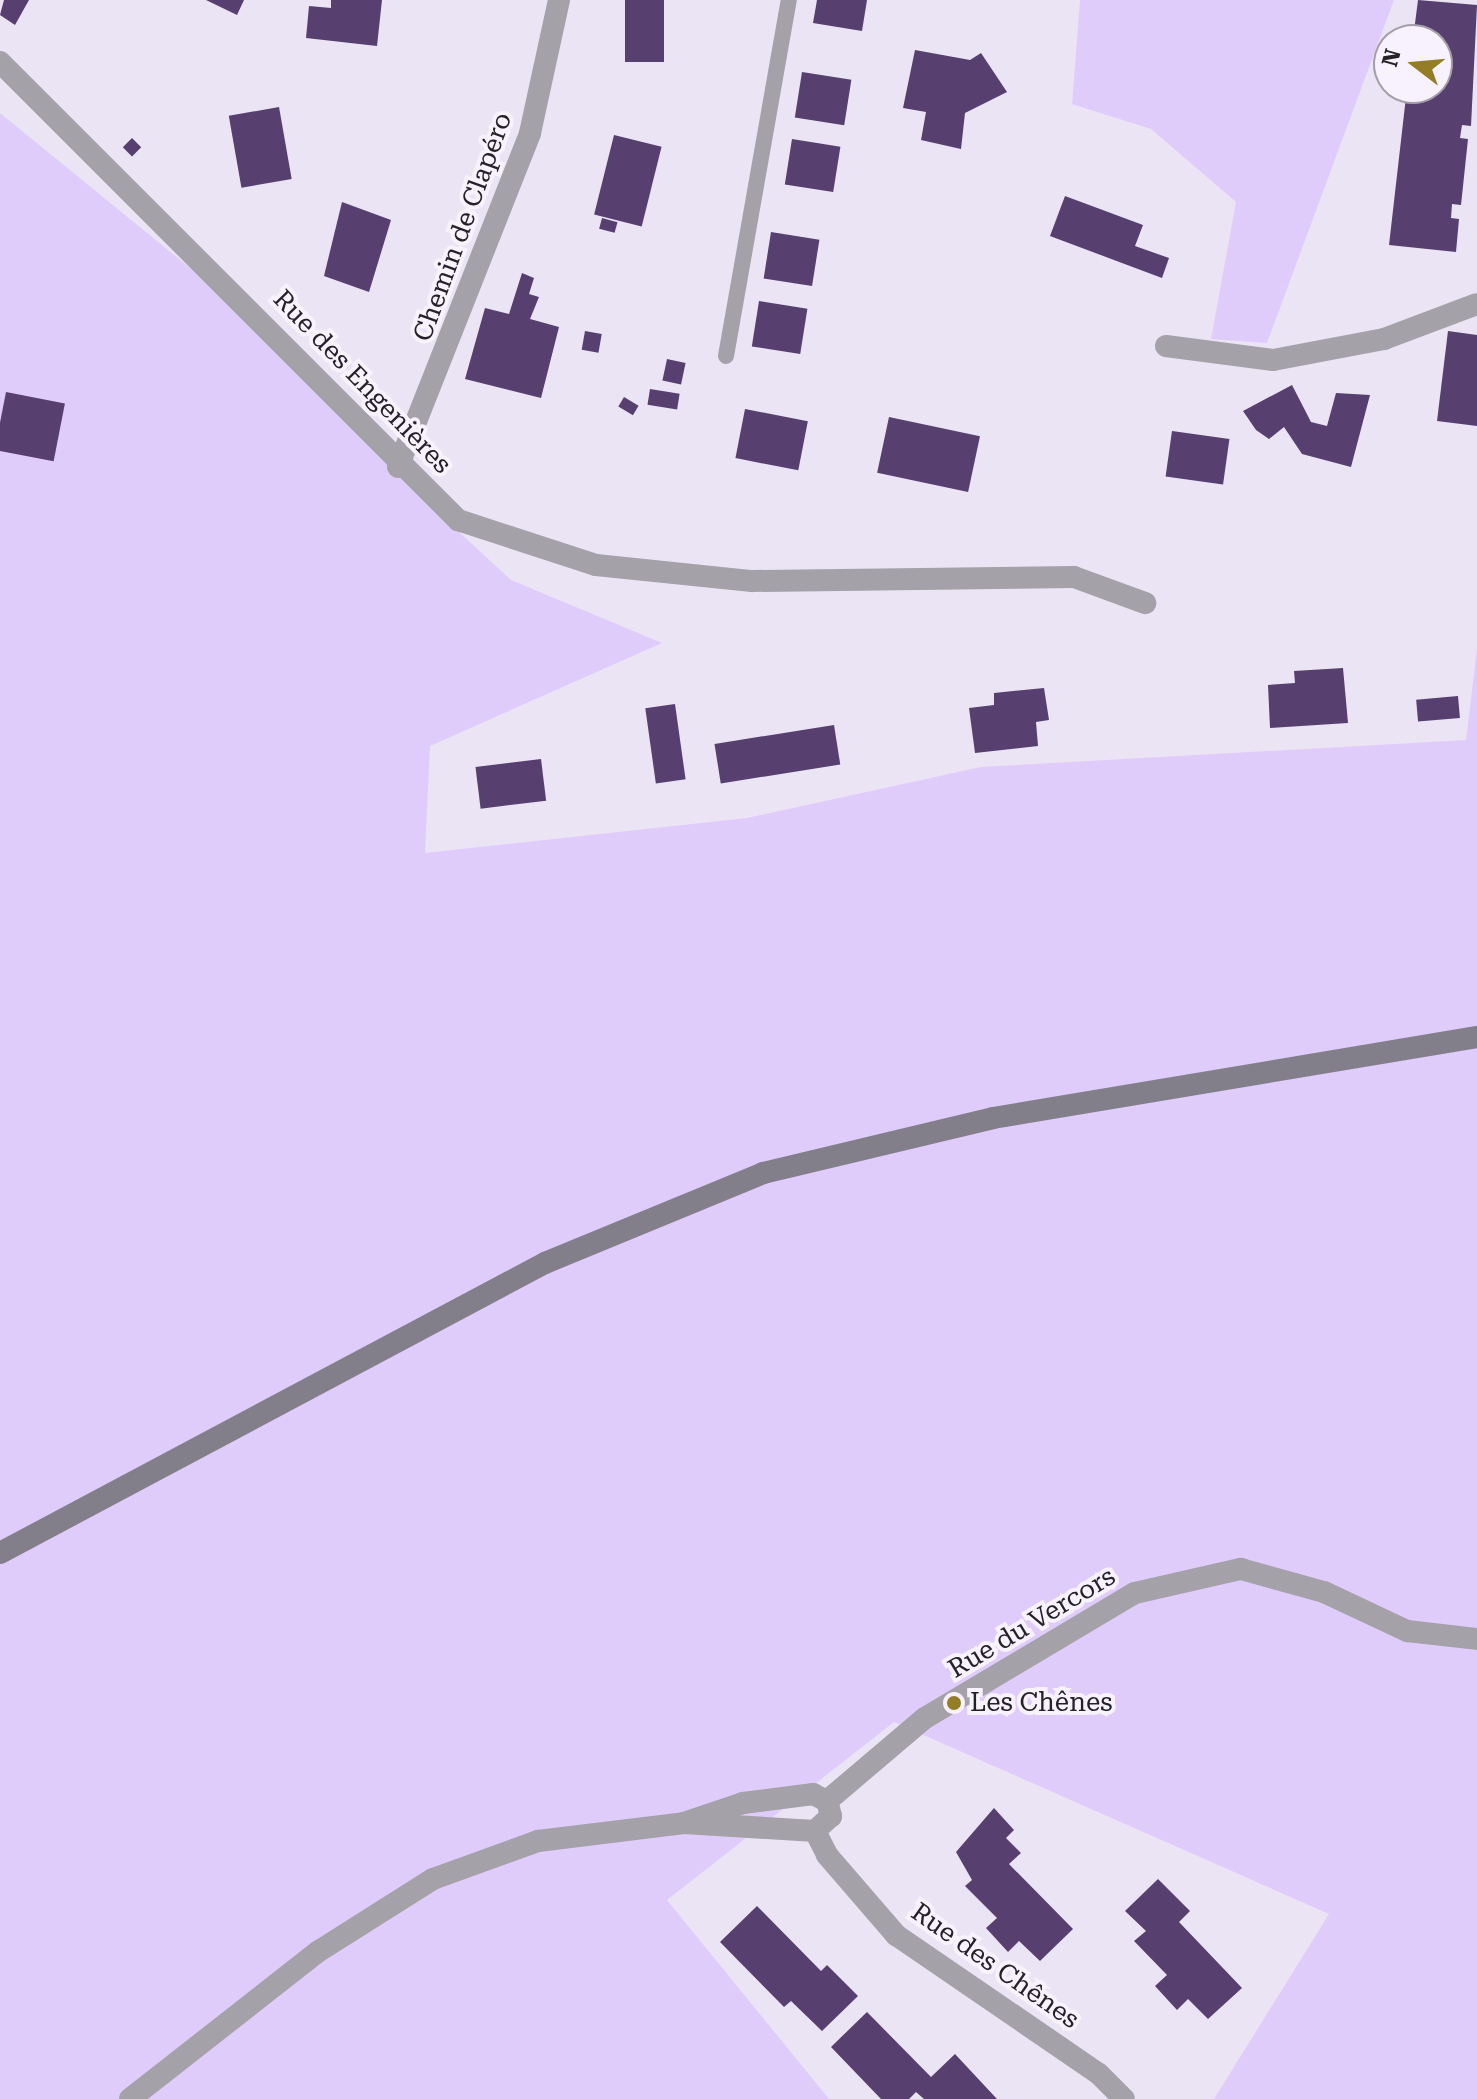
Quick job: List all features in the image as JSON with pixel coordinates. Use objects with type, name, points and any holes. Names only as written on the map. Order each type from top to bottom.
[{"type":"main road","points":[[0,1553],[545,1263],[763,1173],[993,1118],[1477,1037]]},
{"type":"street","name":"Chemin de Clapéro","points":[[398,467],[530,133],[559,0]]},
{"type":"street","name":"Rue des Engenières","points":[[0,62],[270,324],[398,467],[458,520],[596,565],[752,581],[1074,577],[1145,603]]},
{"type":"street","points":[[1166,346],[1273,360],[1384,339],[1477,304]]},
{"type":"street","name":"Rue du Vercors","points":[[827,1801],[925,1718],[1135,1593],[1241,1569],[1324,1592],[1407,1631],[1477,1639]]},
{"type":"street","points":[[130,2099],[319,1951],[433,1879],[538,1841],[684,1823],[812,1831],[828,1823],[827,1801],[813,1794],[800,1800],[743,1803],[684,1823]]},
{"type":"street","points":[[800,1800],[796,1820],[812,1831]]},
{"type":"street","name":"Rue des Chênes","points":[[812,1831],[827,1855],[896,1935],[1099,2074],[1124,2099]]},
{"type":"lane","points":[[726,356],[789,0]]},
{"type":"shaded area","points":[[1080,0],[1394,0],[1385,24],[1373,24],[1373,57],[1267,343],[1211,339],[1236,202],[1151,129],[1072,104]]},
{"type":"shaded area","points":[[0,113],[298,356],[410,487],[511,580],[662,643],[430,746],[425,853],[747,818],[981,767],[1466,740],[1477,649],[1477,2099],[1214,2099],[1329,1914],[894,1722],[667,1900],[829,2099],[0,2099]]},
{"type":"building","points":[[4,0],[29,0],[15,25],[0,15]]},
{"type":"building","points":[[206,0],[244,0],[237,15]]},
{"type":"building","points":[[331,0],[382,0],[377,46],[306,38],[309,6],[331,8]]},
{"type":"building","points":[[625,0],[664,0],[664,62],[625,62]]},
{"type":"building","points":[[817,0],[867,0],[862,31],[813,23]]},
{"type":"building","points":[[1418,0],[1477,5],[1471,126],[1462,125],[1460,138],[1468,139],[1461,205],[1452,204],[1451,218],[1459,219],[1456,252],[1389,245],[1405,104],[1453,104],[1453,24],[1415,24]]},
{"type":"building","points":[[915,50],[970,60],[981,53],[1007,92],[965,113],[961,149],[921,140],[926,112],[903,108]]},
{"type":"building","points":[[802,72],[851,80],[844,125],[795,117]]},
{"type":"building","points":[[279,107],[292,179],[241,188],[229,116]]},
{"type":"building","points":[[614,135],[662,147],[642,226],[594,215]]},
{"type":"building","points":[[132,138],[141,147],[132,156],[123,147]]},
{"type":"building","points":[[792,139],[840,147],[833,192],[785,184]]},
{"type":"building","points":[[1065,196],[1143,225],[1135,246],[1169,258],[1162,278],[1050,236]]},
{"type":"building","points":[[342,202],[391,220],[369,292],[324,276]]},
{"type":"building","points":[[602,218],[617,222],[615,233],[599,229]]},
{"type":"building","points":[[771,232],[819,240],[812,286],[764,278]]},
{"type":"building","points":[[522,273],[534,278],[529,294],[539,297],[530,319],[559,327],[541,398],[465,379],[485,308],[509,314]]},
{"type":"building","points":[[759,301],[807,309],[800,354],[752,346]]},
{"type":"building","points":[[585,331],[602,334],[598,353],[582,350]]},
{"type":"building","points":[[1448,331],[1477,335],[1477,426],[1437,421]]},
{"type":"building","points":[[667,359],[686,363],[681,384],[662,381]]},
{"type":"building","points":[[1292,385],[1311,422],[1327,426],[1336,393],[1370,395],[1351,467],[1302,454],[1284,427],[1269,439],[1256,430],[1243,411]]},
{"type":"building","points":[[650,389],[680,394],[677,409],[647,405]]},
{"type":"building","points":[[6,392],[65,403],[54,461],[0,451],[0,423]]},
{"type":"building","points":[[624,397],[639,406],[633,415],[618,406]]},
{"type":"building","points":[[745,409],[808,421],[798,470],[735,458]]},
{"type":"building","points":[[889,417],[980,436],[968,492],[877,473]]},
{"type":"building","points":[[1172,431],[1229,439],[1223,485],[1166,477]]},
{"type":"building","points":[[1343,668],[1348,723],[1270,728],[1268,685],[1295,683],[1294,671]]},
{"type":"building","points":[[1044,688],[1049,720],[1036,722],[1038,746],[975,753],[969,708],[994,705],[994,693]]},
{"type":"building","points":[[1458,696],[1460,718],[1418,722],[1416,700]]},
{"type":"building","points":[[675,704],[686,779],[656,783],[645,708]]},
{"type":"building","points":[[834,725],[840,765],[721,783],[714,744]]},
{"type":"building","points":[[541,759],[546,801],[481,809],[475,767]]},
{"type":"building","points":[[994,1808],[1014,1830],[1006,1838],[1021,1853],[1009,1864],[1073,1929],[1040,1961],[1019,1941],[1008,1952],[986,1928],[997,1918],[965,1886],[972,1880],[956,1852]]},
{"type":"building","points":[[1158,1879],[1190,1911],[1179,1922],[1242,1988],[1208,2019],[1188,1999],[1177,2010],[1155,1986],[1167,1975],[1134,1941],[1146,1931],[1125,1911]]},
{"type":"building","points":[[757,1906],[821,1971],[827,1965],[858,1996],[822,2031],[791,2001],[784,2007],[720,1942]]},
{"type":"building","points":[[867,2012],[931,2077],[955,2054],[997,2099],[924,2099],[916,2092],[909,2099],[881,2099],[831,2047]]},
{"type":"place","name":"Les Chênes","points":[[954,1703]]}]
